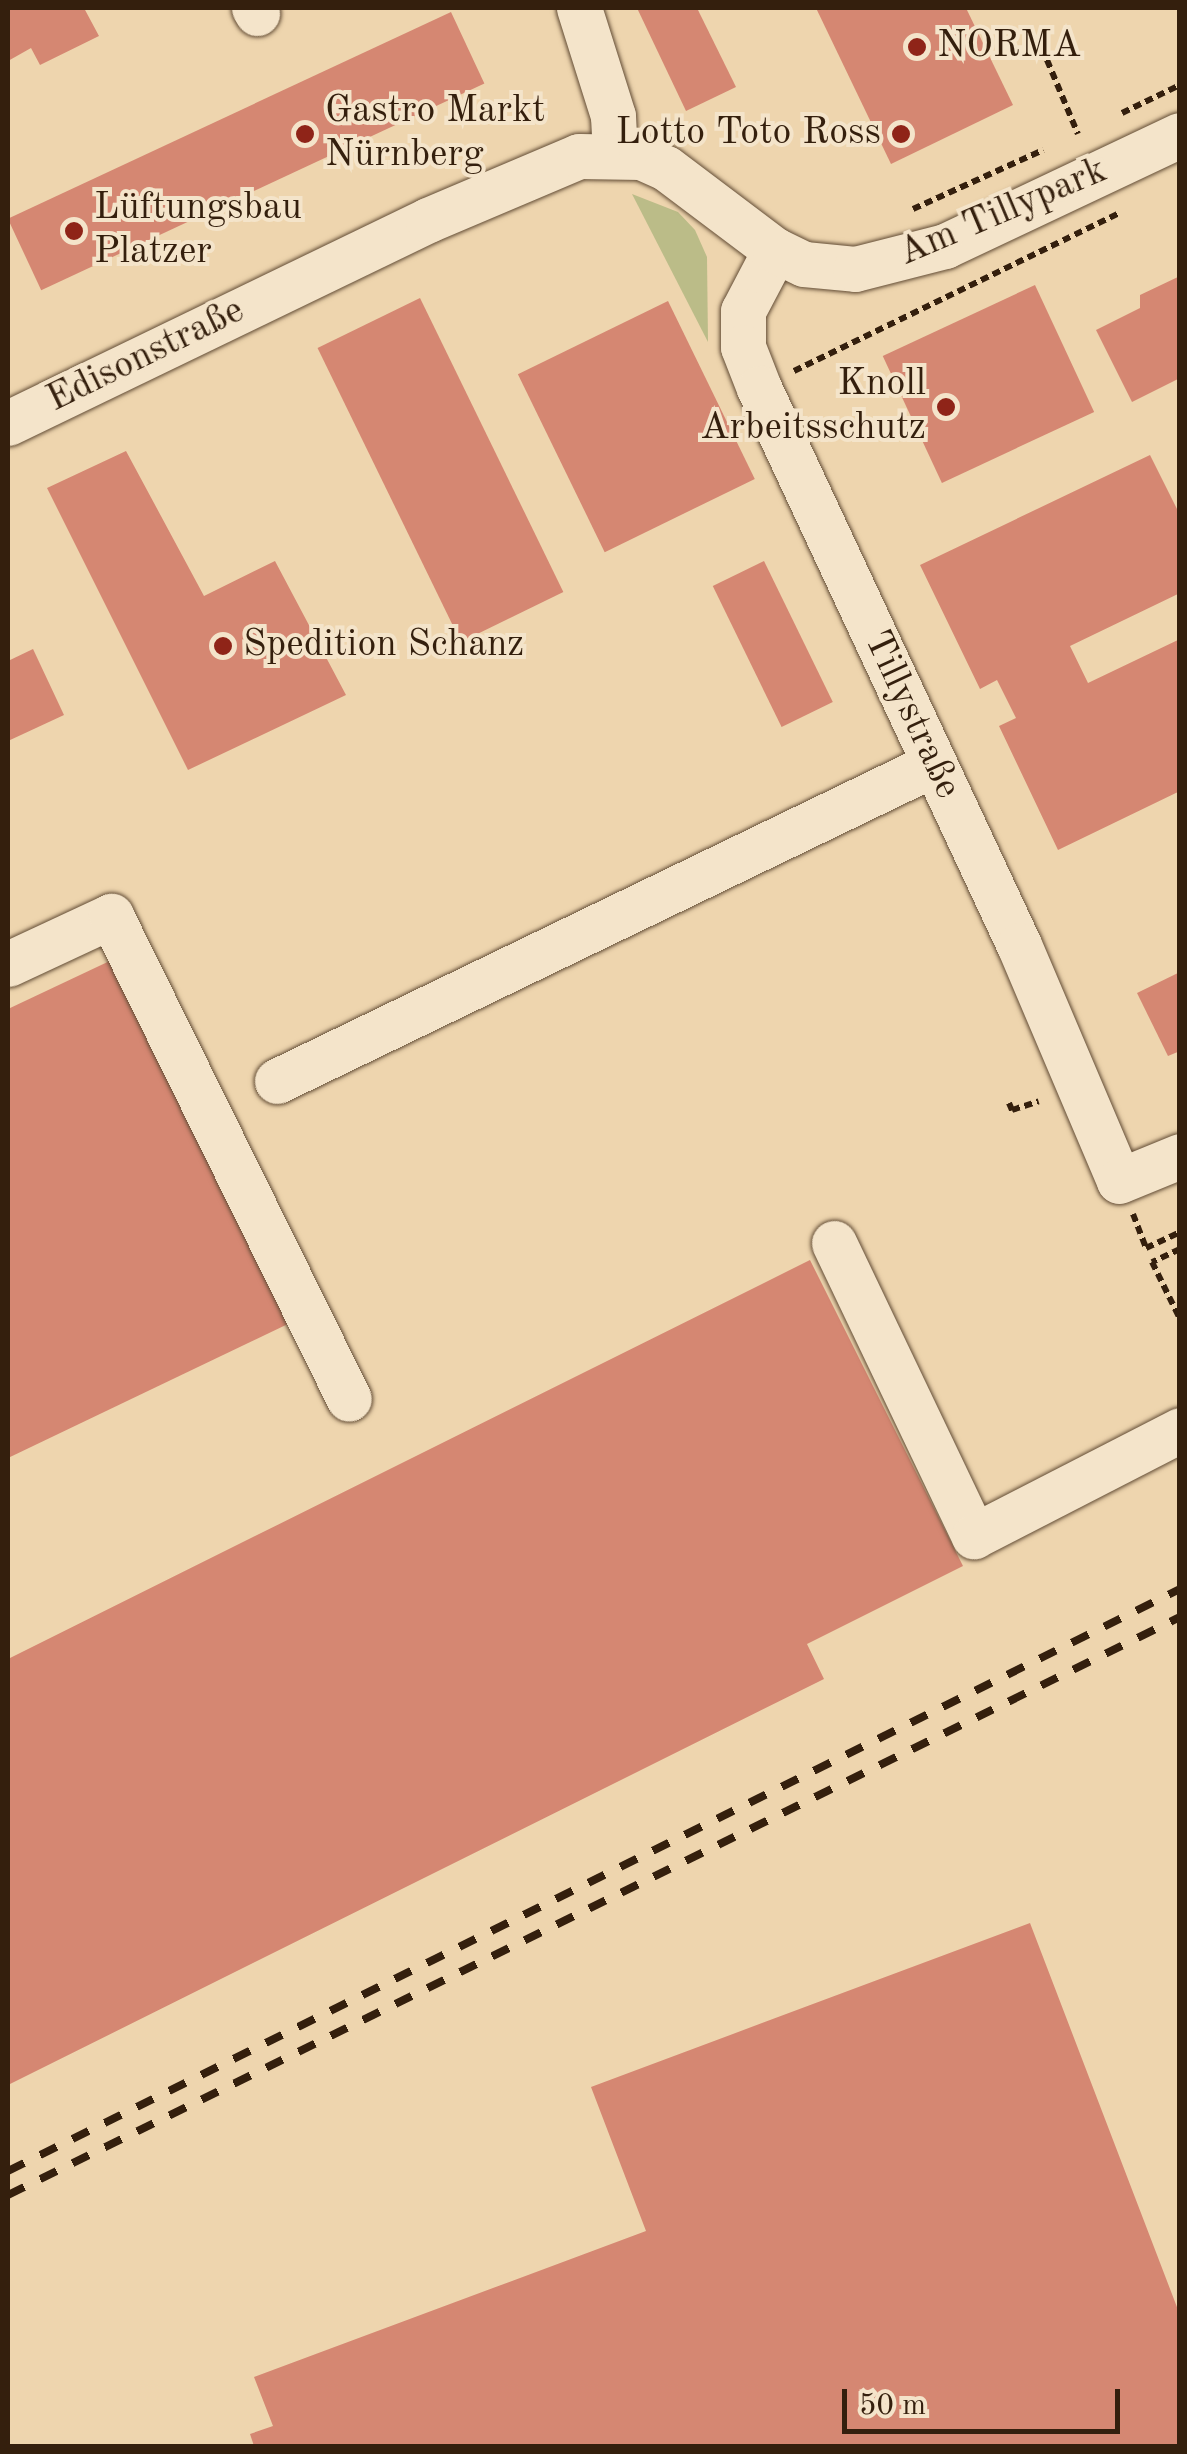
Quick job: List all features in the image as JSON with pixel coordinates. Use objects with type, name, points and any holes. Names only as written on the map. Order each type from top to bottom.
[{"type":"street","points":[[581,12],[613,116],[615,152]]},
{"type":"street","name":"Am Tillypark","points":[[615,152],[666,168],[776,250],[831,269],[900,260],[990,227],[1180,136]]},
{"type":"street","name":"Edisonstraße","points":[[8,423],[490,192],[579,156],[615,152]]},
{"type":"street","name":"Tillystraße","points":[[776,250],[743,311],[743,347],[759,388],[934,764],[1119,1181],[1180,1156]]},
{"type":"street","points":[[278,1081],[934,764]]},
{"type":"street","points":[[8,964],[111,916],[348,1399]]},
{"type":"street","points":[[834,1242],[974,1536],[1180,1430]]},
{"type":"path","points":[[1042,48],[1078,134]]},
{"type":"path","points":[[759,388],[1138,204]]},
{"type":"path","points":[[1009,1103],[1012,1110],[1040,1102]]},
{"type":"path","points":[[1156,1242],[1180,1232]]},
{"type":"path","points":[[1180,1249],[1152,1262],[1180,1319]]},
{"type":"green space","points":[[632,194],[678,212],[695,230],[707,257],[708,342]]},
{"type":"building","points":[[8,8],[84,8],[99,36],[40,65],[31,48],[8,61]]},
{"type":"building","points":[[637,8],[697,8],[736,87],[686,111]]},
{"type":"building","points":[[816,8],[966,8],[1013,105],[891,164]]},
{"type":"building","points":[[451,12],[484,84],[41,290],[8,219]]},
{"type":"building","points":[[1180,276],[1180,378],[1132,402],[1096,330],[1140,308],[1140,295]]},
{"type":"building","points":[[1035,285],[1094,412],[942,483],[883,356]]},
{"type":"building","points":[[420,298],[563,592],[461,642],[318,348]]},
{"type":"building","points":[[668,301],[755,479],[605,552],[518,374]]},
{"type":"building","name":"Spedition Schanz","points":[[126,451],[204,596],[275,561],[346,695],[188,770],[47,488]]},
{"type":"building","points":[[1150,455],[1180,515],[1180,593],[1070,646],[1088,683],[1180,639],[1180,791],[1058,850],[999,726],[1016,718],[997,680],[980,689],[920,565]]},
{"type":"building","points":[[764,561],[833,702],[782,727],[713,586]]},
{"type":"building","points":[[33,649],[64,715],[8,741],[8,661]]},
{"type":"building","points":[[116,958],[290,1323],[8,1458],[8,1009]]},
{"type":"building","points":[[1180,972],[1180,1051],[1168,1056],[1137,993]]},
{"type":"building","points":[[810,1260],[963,1566],[807,1644],[824,1679],[8,2085],[8,1659]]},
{"type":"building","points":[[1030,1923],[1180,2315],[1180,2446],[254,2446],[250,2434],[273,2426],[254,2377],[646,2231],[591,2087]]},
{"type":"railway","points":[[8,2171],[1180,1589]]},
{"type":"railway","points":[[8,2195],[1180,1617]]},
{"type":"place","name":"NORMA","points":[[917,47]]},
{"type":"place","name":"Gastro Markt Nürnberg","points":[[305,134]]},
{"type":"place","name":"Lotto Toto Ross","points":[[901,134]]},
{"type":"place","name":"Lüftungsbau Platzer","points":[[74,231]]},
{"type":"place","name":"Knoll Arbeitsschutz","points":[[946,407]]},
{"type":"place","name":"Spedition Schanz","points":[[223,646]]}]
